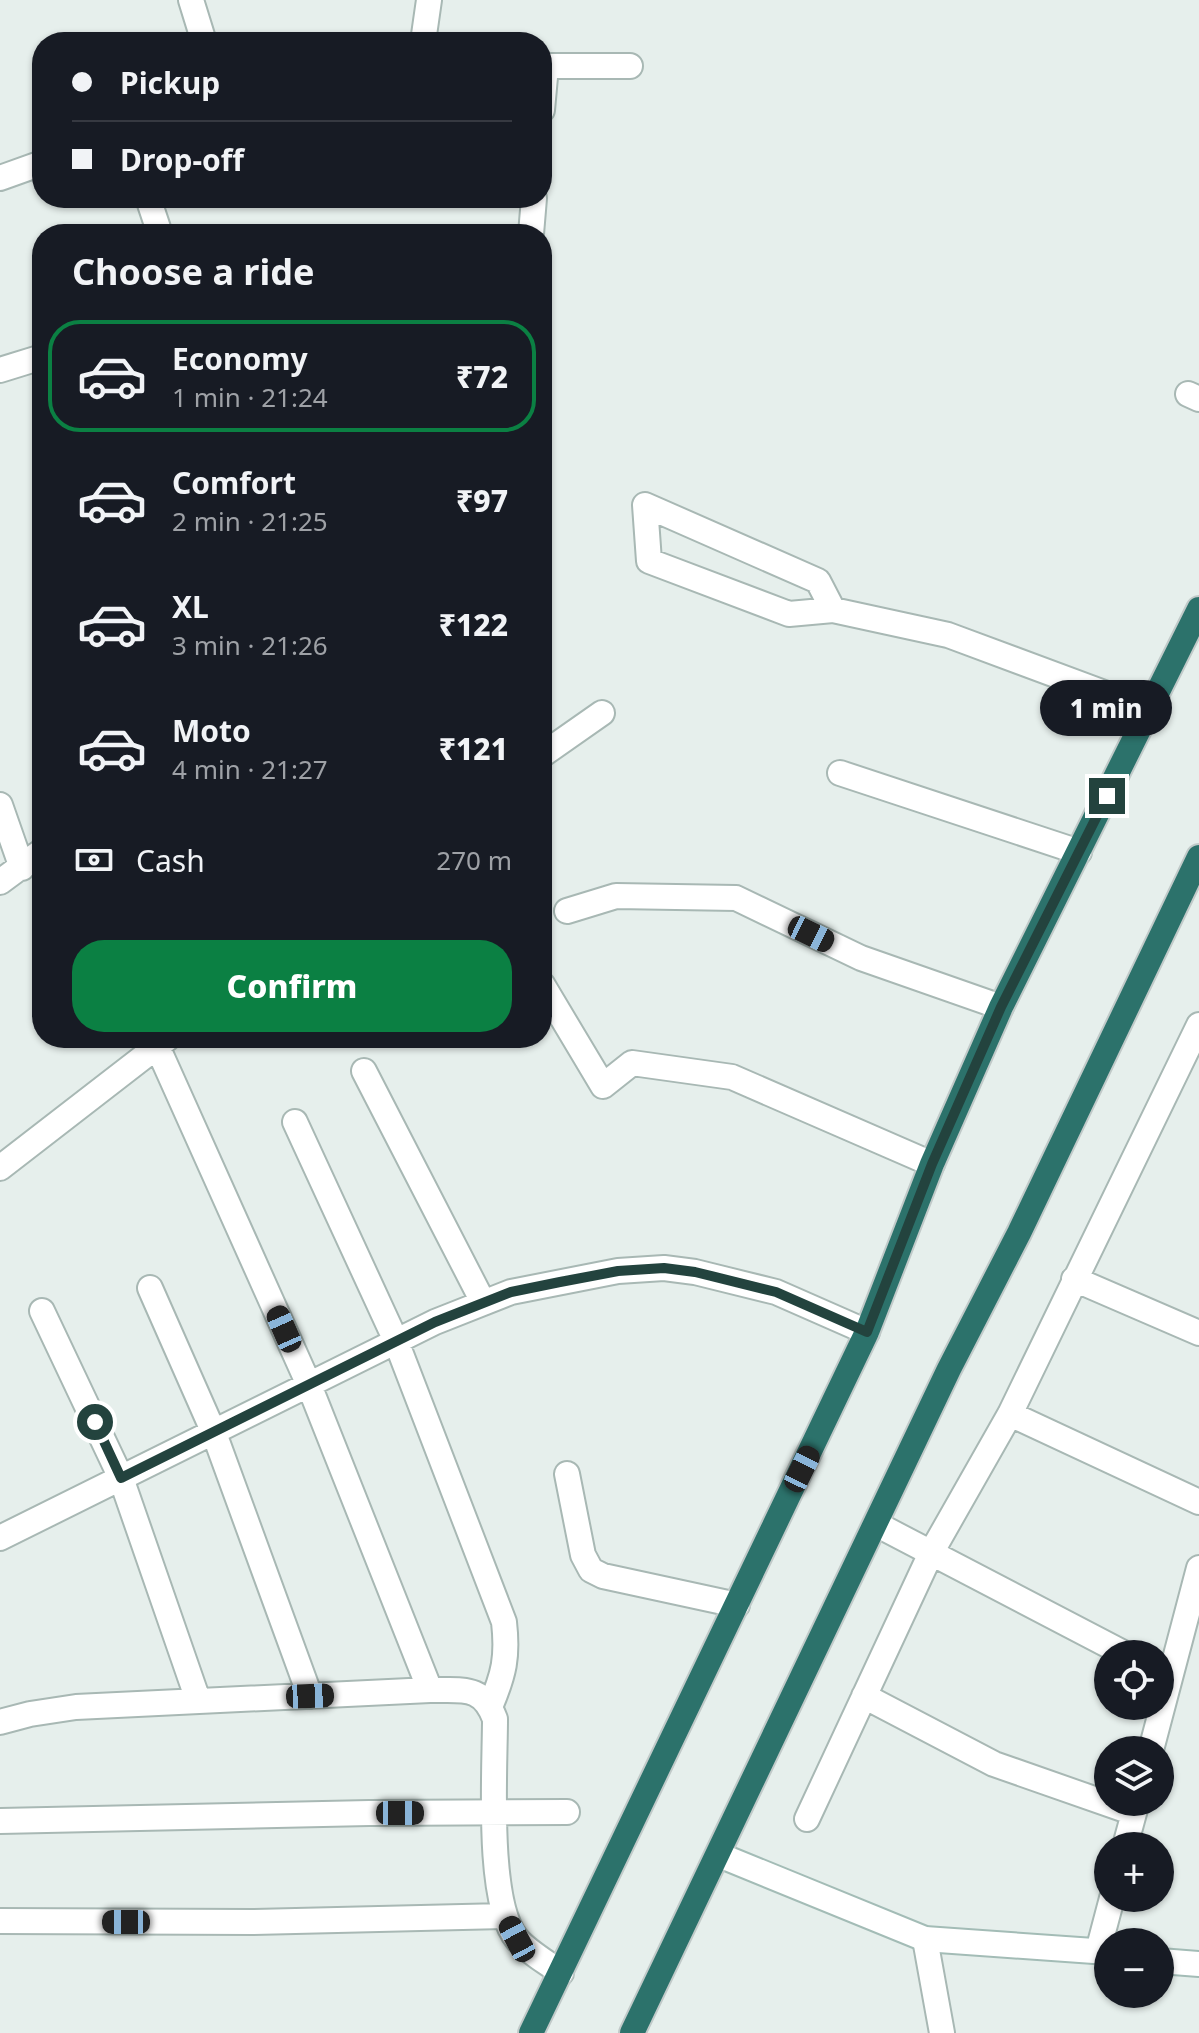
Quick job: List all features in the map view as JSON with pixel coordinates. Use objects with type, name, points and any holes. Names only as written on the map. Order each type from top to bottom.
[{"type":"highway","points":[[531,2033],[867,1332],[932,1164],[1001,1007],[1199,609]]},
{"type":"highway","points":[[632,2033],[949,1369],[1019,1233],[1199,857]]},
{"type":"street","points":[[191,0],[201,32]]},
{"type":"street","points":[[424,32],[429,0]]},
{"type":"street","points":[[552,66],[630,66]]},
{"type":"street","points":[[0,178],[32,167]]},
{"type":"street","points":[[0,370],[32,360]]},
{"type":"street","points":[[833,610],[818,581],[645,505],[649,561],[789,614],[833,610],[948,635],[1150,710]]},
{"type":"street","points":[[552,748],[602,713]]},
{"type":"street","points":[[840,773],[1079,852]]},
{"type":"street","points":[[0,805],[22,868]]},
{"type":"street","points":[[0,882],[32,860]]},
{"type":"street","points":[[567,911],[616,896],[736,898],[861,958],[1001,1007]]},
{"type":"street","points":[[552,1001],[603,1086],[632,1063],[732,1077],[932,1164]]},
{"type":"street","points":[[807,1819],[931,1553],[1010,1414],[1199,1025]]},
{"type":"street","points":[[0,1168],[154,1048]]},
{"type":"street","points":[[165,1048],[309,1385],[430,1690]]},
{"type":"street","points":[[364,1071],[483,1302]]},
{"type":"street","points":[[295,1122],[396,1341],[504,1622],[507,1653],[503,1677],[490,1707]]},
{"type":"street","points":[[0,1538],[396,1341],[511,1292],[618,1271],[664,1268],[695,1272],[776,1292],[867,1332]]},
{"type":"street","points":[[1074,1279],[1199,1333]]},
{"type":"street","points":[[150,1288],[214,1433],[310,1696]]},
{"type":"street","points":[[42,1311],[121,1478],[198,1700]]},
{"type":"street","points":[[1010,1414],[1199,1502]]},
{"type":"street","points":[[567,1474],[583,1555],[591,1570],[603,1576],[737,1605]]},
{"type":"street","points":[[876,1524],[1098,1640]]},
{"type":"street","points":[[1174,1647],[1199,1568]]},
{"type":"street","points":[[0,1722],[76,1707],[430,1690],[471,1691],[483,1697],[495,1719],[498,1885],[504,1916],[517,1939],[561,1973]]},
{"type":"street","points":[[864,1696],[994,1764],[1094,1795]]},
{"type":"street","points":[[0,1821],[567,1812]]},
{"type":"street","points":[[719,1855],[925,1939],[1094,1951]]},
{"type":"street","points":[[0,1921],[252,1922],[504,1916]]},
{"type":"street","points":[[925,1939],[942,2033]]},
{"type":"street","points":[[1174,1962],[1199,1964]]},
{"type":"route","points":[[95,1422],[121,1478],[435,1322],[483,1302],[511,1292],[618,1271],[664,1268],[695,1272],[776,1292],[867,1332],[932,1164],[1001,1007],[1107,796]]}]
